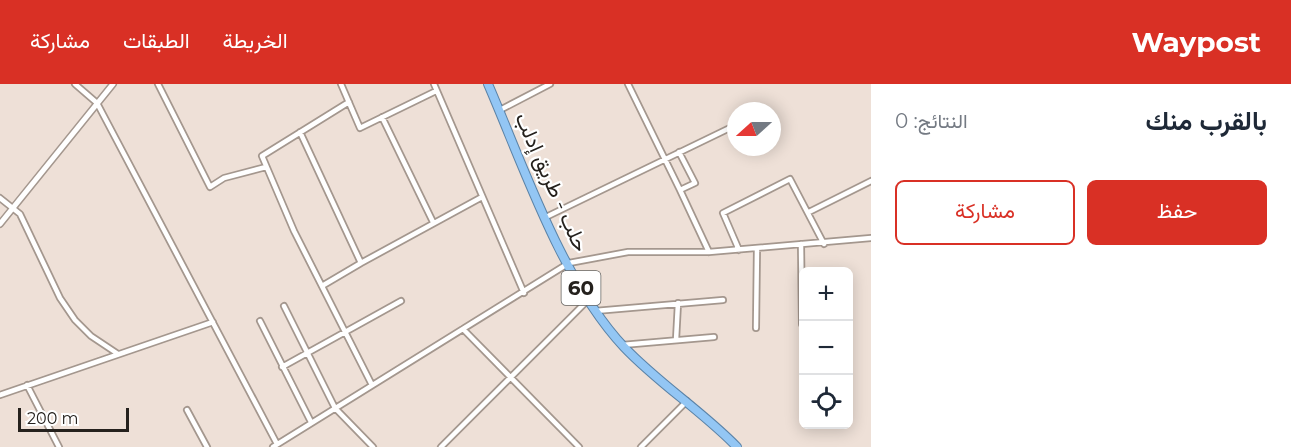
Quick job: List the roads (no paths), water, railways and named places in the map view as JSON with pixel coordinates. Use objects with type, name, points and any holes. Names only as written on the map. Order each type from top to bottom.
[{"type":"highway","name":"حلب - طريق إدلب","points":[[488,84],[546,217],[588,301],[622,345],[737,447]]},
{"type":"street","points":[[75,84],[97,104],[213,322],[275,446],[569,263],[628,252],[709,252],[824,244],[871,238]]},
{"type":"street","points":[[0,224],[113,84]]},
{"type":"street","points":[[158,84],[210,187],[224,178],[266,166]]},
{"type":"street","points":[[341,84],[360,128],[436,91]]},
{"type":"street","points":[[434,84],[524,293]]},
{"type":"street","points":[[500,110],[550,84]]},
{"type":"street","points":[[628,84],[709,252]]},
{"type":"street","points":[[349,102],[262,156],[322,286],[372,385]]},
{"type":"street","points":[[382,117],[433,222]]},
{"type":"street","points":[[546,217],[727,129]]},
{"type":"street","points":[[300,132],[361,262]]},
{"type":"street","points":[[679,152],[695,183],[680,190]]},
{"type":"street","points":[[739,250],[723,213],[790,179],[824,244]]},
{"type":"street","points":[[809,212],[871,181]]},
{"type":"street","points":[[322,286],[361,262],[482,197]]},
{"type":"street","points":[[0,198],[20,214],[60,298],[75,320],[91,336],[118,354]]},
{"type":"street","points":[[801,244],[802,321]]},
{"type":"street","points":[[756,328],[758,248]]},
{"type":"street","points":[[595,310],[723,300]]},
{"type":"street","points":[[282,367],[401,301]]},
{"type":"street","points":[[441,447],[588,301]]},
{"type":"street","points":[[676,340],[678,303]]},
{"type":"street","points":[[284,306],[335,408],[374,447]]},
{"type":"street","points":[[260,321],[311,422]]},
{"type":"street","points":[[0,395],[213,322]]},
{"type":"street","points":[[463,329],[579,447]]},
{"type":"street","points":[[622,345],[714,337]]},
{"type":"street","points":[[27,385],[59,447]]},
{"type":"street","points":[[641,447],[687,401]]},
{"type":"street","points":[[187,410],[207,447]]}]
